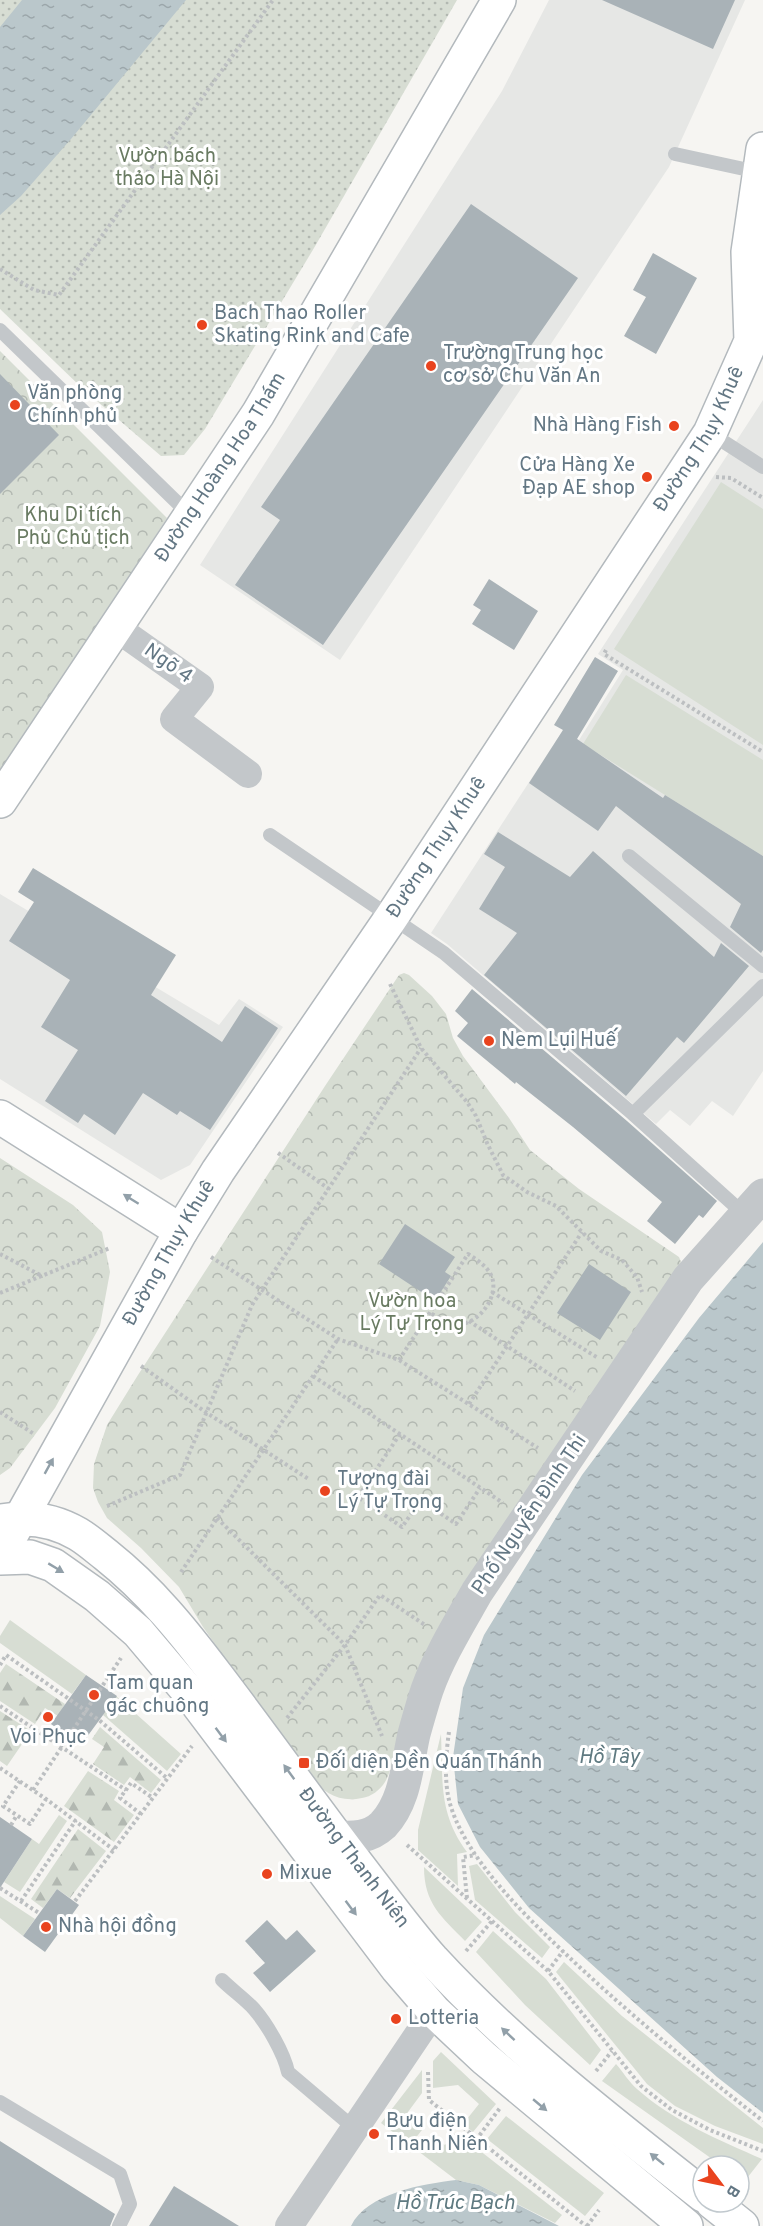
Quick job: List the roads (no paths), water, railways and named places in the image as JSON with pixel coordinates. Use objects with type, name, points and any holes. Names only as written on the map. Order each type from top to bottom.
[{"type":"main road","name":"Đường Hoàng Hoa Thám","points":[[0,801],[258,414],[499,0]]},
{"type":"main road","name":"Đường Thụy Khuê","points":[[0,1557],[10,1520],[218,1171],[391,918],[710,433],[757,335],[748,252],[761,160]]},
{"type":"main road","points":[[0,1117],[181,1231]]},
{"type":"main road","name":"Đường Thanh Niên","points":[[10,1520],[52,1522],[80,1535],[118,1565],[154,1599],[191,1642],[261,1733],[336,1837],[430,1957],[523,2049],[691,2185]]},
{"type":"main road","name":"Đường Thanh Niên","points":[[0,1557],[30,1557],[53,1565],[97,1596],[138,1632],[188,1690],[397,1968],[434,2011],[484,2058],[686,2226]]},
{"type":"main road","points":[[727,2214],[742,2226]]},
{"type":"street","name":"Ngõ 4","points":[[116,627],[200,687],[174,719],[248,774]]},
{"type":"street","name":"Phố Nguyễn Đình Thi","points":[[336,1837],[354,1838],[369,1835],[382,1826],[392,1813],[404,1781],[414,1734],[428,1688],[449,1642],[477,1592],[688,1279],[754,1204]]},
{"type":"street","points":[[289,2226],[434,2011]]},
{"type":"lane","points":[[675,154],[761,160]]},
{"type":"lane","points":[[0,330],[190,515]]},
{"type":"lane","points":[[710,433],[763,466]]},
{"type":"lane","points":[[270,835],[444,953],[633,1113],[754,1204]]},
{"type":"lane","points":[[630,856],[763,966]]},
{"type":"lane","points":[[633,1113],[763,986]]},
{"type":"lane","points":[[222,1980],[254,2009],[286,2062],[288,2072],[354,2128]]},
{"type":"lane","points":[[0,2102],[120,2174],[130,2204],[119,2226]]},
{"type":"water","points":[[22,0],[186,0],[71,139],[21,196],[0,215],[0,27]]},
{"type":"water","name":"Hồ Tây","points":[[763,1242],[763,2113],[717,2077],[529,1908],[480,1847],[458,1804],[453,1757],[463,1688],[484,1635],[582,1475],[699,1318]]},
{"type":"water","name":"Hồ Trúc Bạch","points":[[456,2180],[479,2185],[559,2226],[351,2226],[370,2205],[383,2198],[428,2184]]},
{"type":"place","name":"Bach Thao Roller Skating Rink and Cafe","points":[[202,325]]},
{"type":"place","name":"Trường Trung học cơ sở Chu Văn An","points":[[431,366]]},
{"type":"place","name":"Văn phòng Chính phủ","points":[[15,405]]},
{"type":"place","name":"Nhà Hàng Fish","points":[[674,426]]},
{"type":"place","name":"Cửa Hàng Xe Đạp AE shop","points":[[647,477]]},
{"type":"place","name":"Nem Lụi Huế","points":[[489,1041]]},
{"type":"place","name":"Tượng đài Lý Tự Trọng","points":[[325,1491]]},
{"type":"place","name":"Tam quan gác chuông","points":[[94,1695]]},
{"type":"place","name":"Voi Phục","points":[[48,1717]]},
{"type":"place","name":"Đối diện Đền Quán Thánh","points":[[304,1763]]},
{"type":"place","name":"Mixue","points":[[267,1874]]},
{"type":"place","name":"Nhà hội đồng","points":[[46,1927]]},
{"type":"place","name":"Lotteria","points":[[396,2019]]},
{"type":"place","name":"Bưu điện Thanh Niên","points":[[374,2134]]},
{"type":"park label","name":"Vườn bách thảo Hà Nội","points":[[167,168]]},
{"type":"park label","name":"Khu Di tích Phủ Chủ tịch","points":[[73,528]]},
{"type":"park label","name":"Vườn hoa Lý Tự Trọng","points":[[412,1314]]}]
